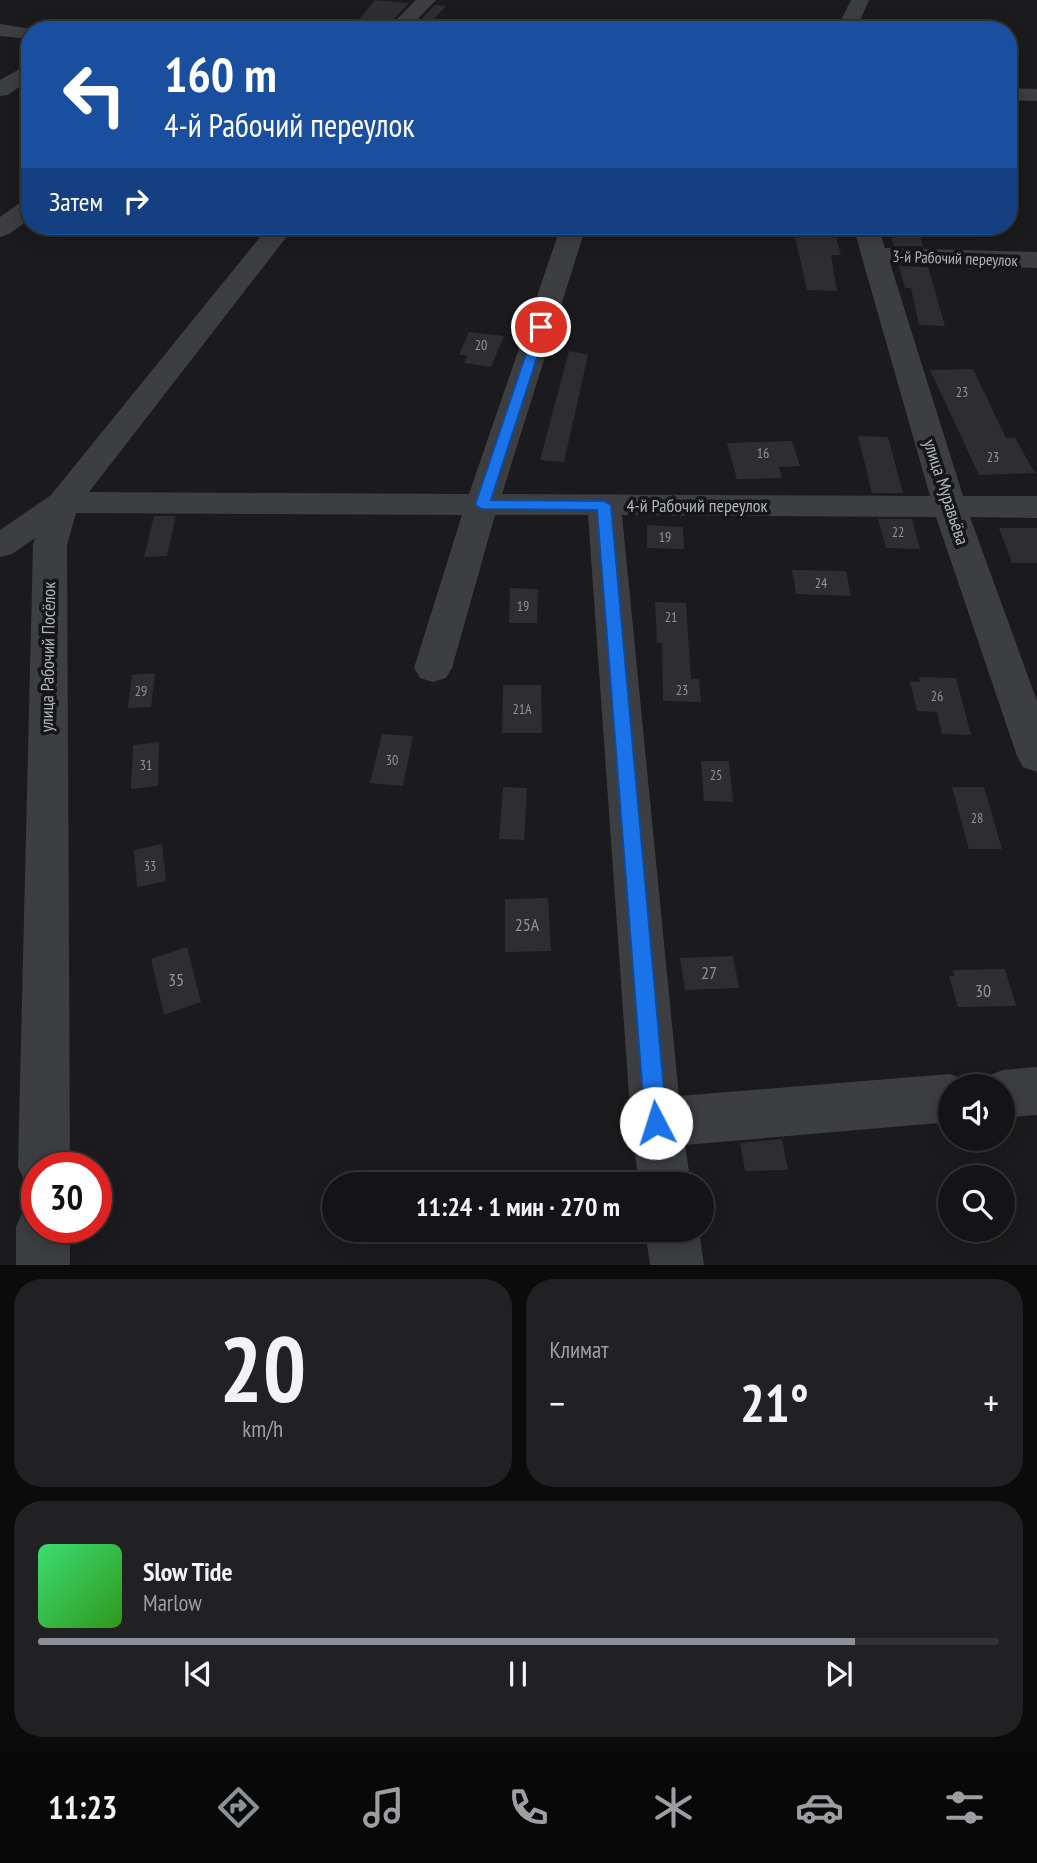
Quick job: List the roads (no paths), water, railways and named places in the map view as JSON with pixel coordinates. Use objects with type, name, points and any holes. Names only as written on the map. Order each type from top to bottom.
[{"type":"street","points":[[405,21],[427,0]]},
{"type":"street","points":[[850,21],[860,0]]},
{"type":"street","points":[[0,30],[21,32]]},
{"type":"street","points":[[0,90],[21,75]]},
{"type":"street","points":[[1017,94],[1037,94]]},
{"type":"street","points":[[0,229],[21,214]]},
{"type":"street","name":"улица Рабочий Посёлок","points":[[44,1152],[50,545],[63,502],[275,235]]},
{"type":"street","points":[[433,668],[482,505],[572,235]]},
{"type":"street","name":"3-й Рабочий переулок","points":[[869,241],[1037,260]]},
{"type":"street","name":"улица Муравьёва","points":[[869,241],[950,508],[1037,756]]},
{"type":"street","points":[[0,546],[63,502]]},
{"type":"street","name":"4-й Рабочий переулок","points":[[63,502],[1037,507]]},
{"type":"street","points":[[604,505],[656,1123],[663,1172]]},
{"type":"street","points":[[1015,1093],[1037,1091]]},
{"type":"street","points":[[656,1123],[938,1099]]},
{"type":"street","points":[[674,1242],[677,1265]]},
{"type":"street","points":[[43,1243],[43,1265]]}]
